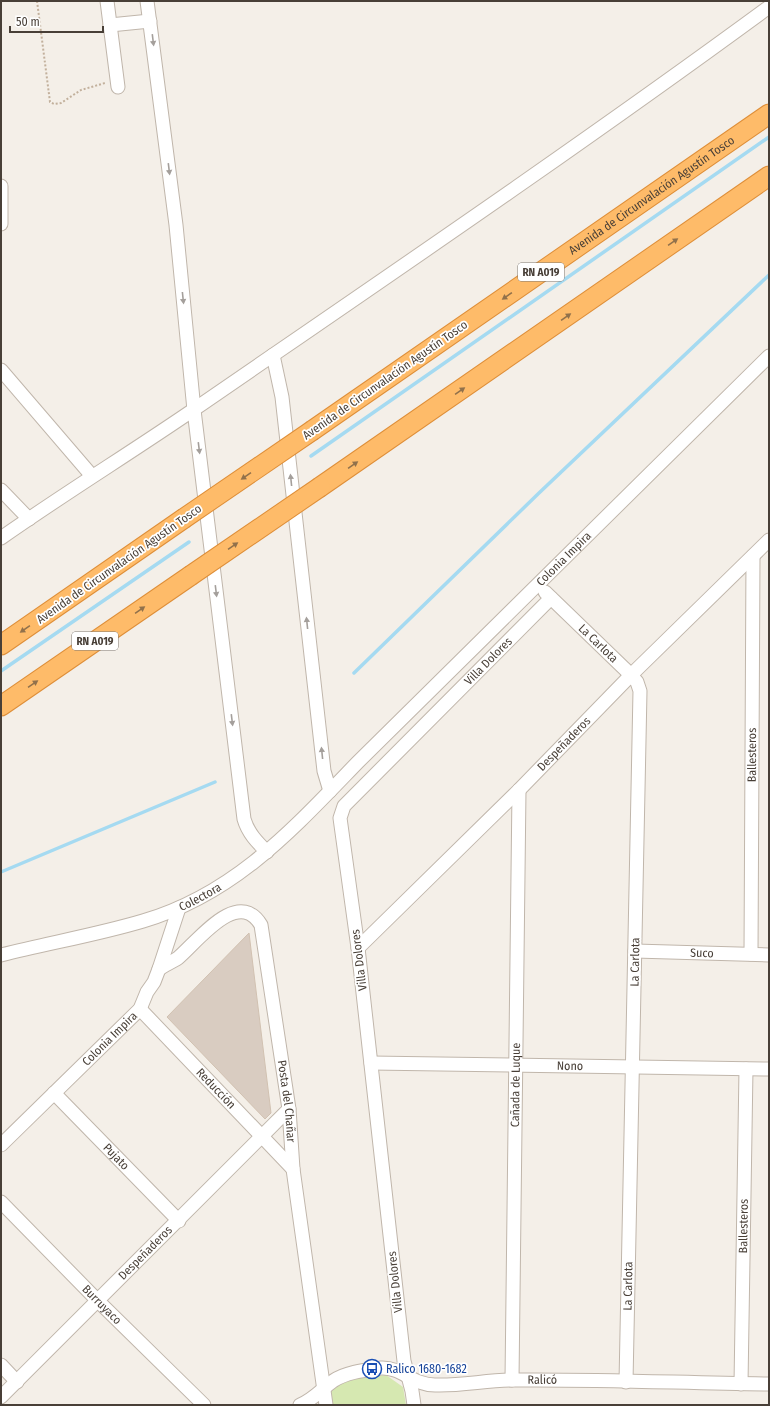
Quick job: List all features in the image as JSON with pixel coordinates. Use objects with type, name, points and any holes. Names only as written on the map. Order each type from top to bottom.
[{"type":"highway","name":"Avenida de Circunvalación Agustín Tosco","points":[[1,645],[769,114]]},
{"type":"highway","name":"RN A019","points":[[1,706],[769,176]]},
{"type":"street","points":[[107,1],[118,83]]},
{"type":"street","points":[[150,1],[150,21],[176,226],[194,410],[244,819],[254,839],[267,852]]},
{"type":"street","points":[[1,538],[92,476],[194,410],[680,72],[769,7]]},
{"type":"street","points":[[110,25],[150,21]]},
{"type":"street","points":[[1,186],[1,224]]},
{"type":"street","points":[[273,355],[282,397],[324,771],[330,791]]},
{"type":"street","name":"Colonia Impira","points":[[358,762],[769,356]]},
{"type":"street","points":[[1,370],[92,476]]},
{"type":"street","points":[[1,490],[29,519]]},
{"type":"street","name":"Despeñaderos","points":[[358,948],[519,790],[631,675],[769,540]]},
{"type":"street","name":"Ballesteros","points":[[751,954],[752,556]]},
{"type":"street","name":"La Carlota","points":[[538,585],[631,675],[637,682],[640,690],[626,1382]]},
{"type":"street","name":"Villa Dolores","points":[[414,1405],[403,1352],[358,948],[340,818],[344,806],[551,598]]},
{"type":"street","name":"Colectora","points":[[1,955],[143,921],[179,908],[208,893],[227,882],[267,852],[293,828],[358,762]]},
{"type":"street","name":"Cañada de Luque","points":[[512,1380],[519,790]]},
{"type":"street","name":"Colonia Impira","points":[[1,1145],[140,1009],[147,992],[154,982],[179,908]]},
{"type":"street","name":"Posta del Chañar","points":[[159,969],[177,958],[223,917],[234,912],[244,911],[257,918],[261,925],[289,1110],[293,1169],[326,1405]]},
{"type":"street","name":"Suco","points":[[635,951],[769,955]]},
{"type":"street","name":"Reducción","points":[[140,1009],[293,1169]]},
{"type":"street","name":"Nono","points":[[371,1063],[769,1070]]},
{"type":"street","name":"Ballesteros","points":[[741,1384],[746,1069]]},
{"type":"street","name":"Pujato","points":[[54,1093],[179,1220]]},
{"type":"street","name":"Despeñaderos","points":[[1,1397],[289,1110]]},
{"type":"street","name":"Burruyaco","points":[[1,1202],[98,1301],[204,1405]]},
{"type":"street","points":[[1,1365],[17,1382]]},
{"type":"street","name":"Ralicó","points":[[300,1405],[311,1400],[339,1377],[381,1368],[398,1370],[408,1377],[425,1384],[435,1386],[512,1380],[769,1384]]},
{"type":"path","points":[[37,1],[50,102],[54,104],[60,103],[81,90],[118,83]]},
{"type":"green space","points":[[386,1375],[403,1387],[406,1405],[330,1405],[327,1388],[358,1378]]},
{"type":"building","points":[[249,933],[271,1113],[265,1119],[167,1017]]},
{"type":"waterway","points":[[311,456],[769,137]]},
{"type":"waterway","points":[[354,673],[539,493],[769,275]]},
{"type":"waterway","points":[[1,671],[189,542]]},
{"type":"waterway","points":[[1,872],[215,782]]},
{"type":"place","name":"Ralico 1680-1682","points":[[372,1369]]}]
